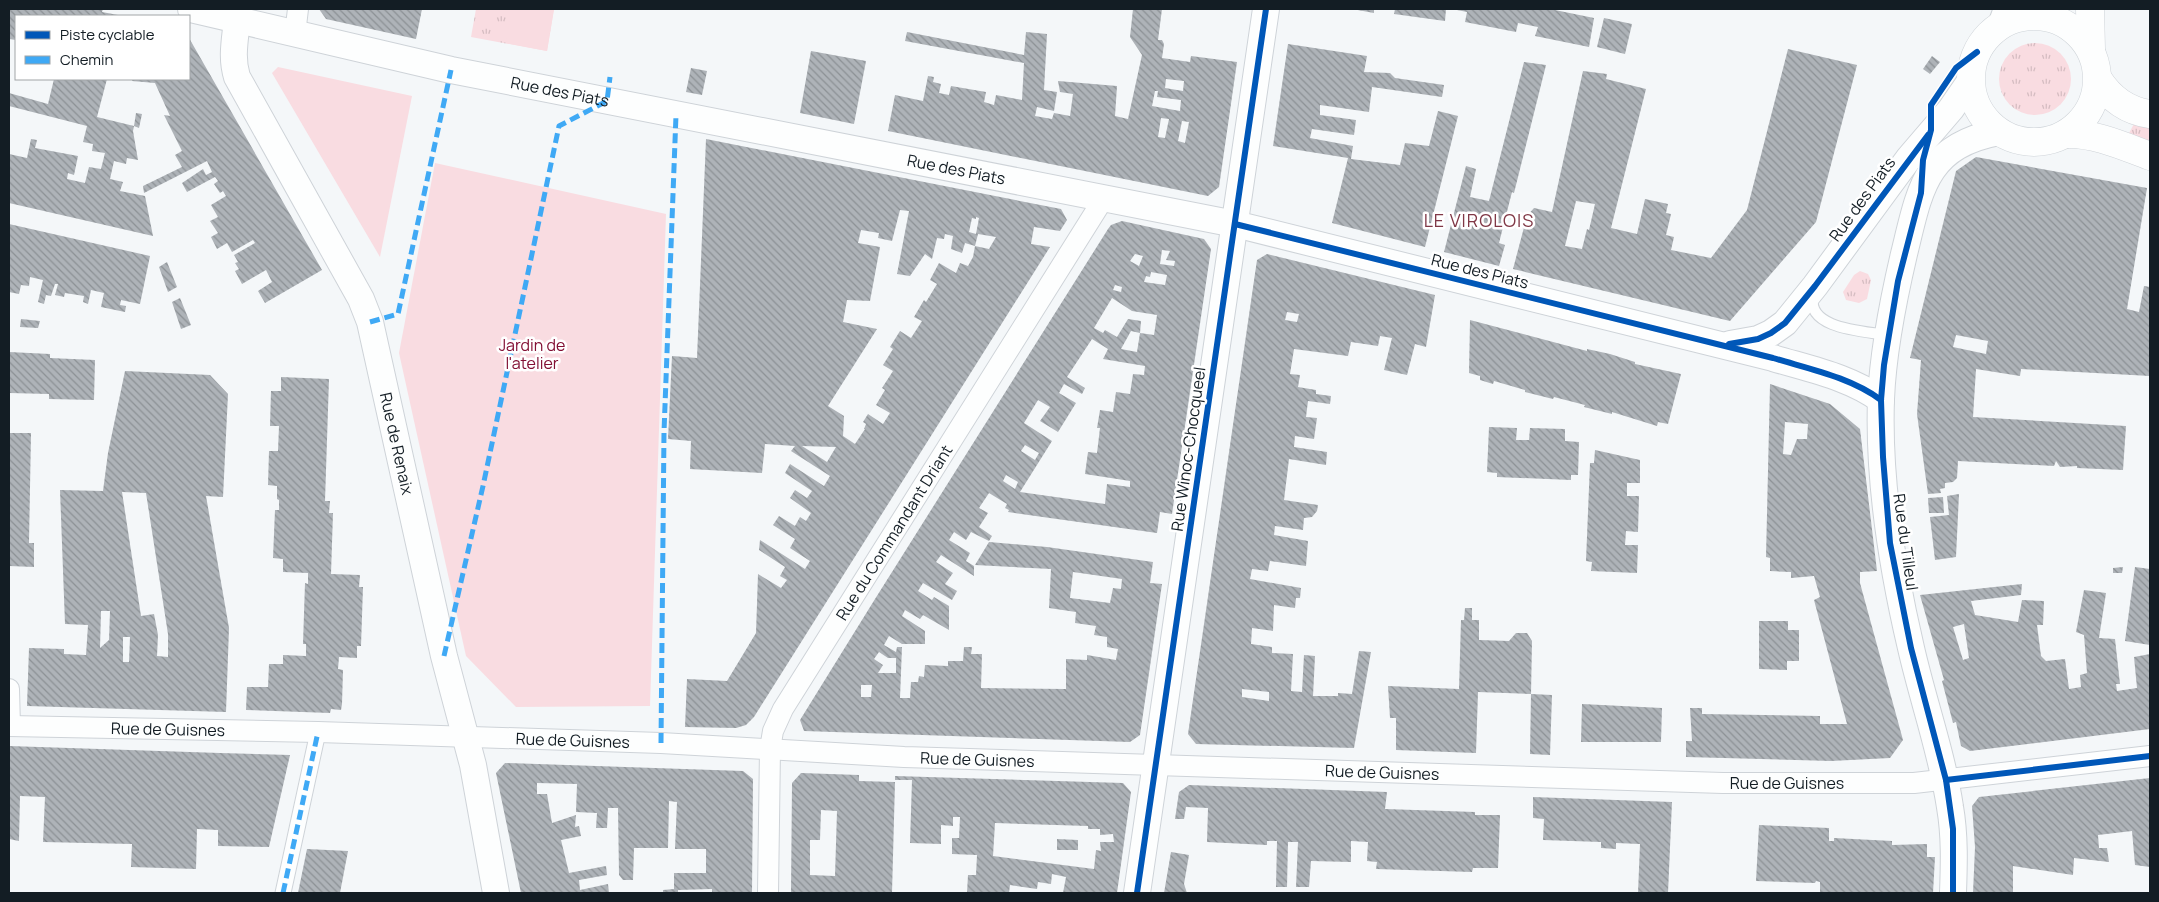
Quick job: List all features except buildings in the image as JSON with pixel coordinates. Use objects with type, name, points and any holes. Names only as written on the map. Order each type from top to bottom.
[{"type":"main road","points":[[2090,9],[2090,49]]},
{"type":"main road","points":[[2039,12],[2065,23],[2079,34],[2090,49],[2097,67],[2096,94],[2091,108],[2078,125],[2066,134],[2050,140],[2032,142],[2015,139],[1999,132],[1980,113],[1974,97],[1971,80],[1972,65],[1977,52],[1989,34],[2004,17],[2021,17],[2039,12]]},
{"type":"main road","points":[[2098,79],[2120,103],[2132,109],[2150,114]]},
{"type":"main road","points":[[2066,134],[2079,134],[2097,138],[2150,156]]},
{"type":"street","name":"Rue des Piats","points":[[191,9],[237,20],[296,21],[451,70],[1236,224],[1773,358],[1851,383],[1869,391],[1881,400]]},
{"type":"street","name":"Rue Winoc-Chocqueel","points":[[1137,893],[1266,9]]},
{"type":"street","name":"Rue de Renaix","points":[[237,20],[233,54],[233,66],[237,77],[361,299],[368,317],[464,737],[473,765],[496,893]]},
{"type":"street","name":"Rue des Piats","points":[[1719,345],[1739,344],[1758,340],[1785,322],[1815,286],[1903,165],[1951,110],[1971,80]]},
{"type":"street","name":"Rue du Tilleul","points":[[1953,893],[1953,829],[1946,780],[1911,648],[1895,573],[1886,507],[1881,400],[1888,336],[1908,240],[1921,193],[1931,170],[1942,157],[1962,142],[1999,132]]},
{"type":"street","name":"Rue du Commandant Driant","points":[[768,893],[770,749],[773,731],[783,709],[1104,198]]},
{"type":"street","points":[[9,689],[10,726]]},
{"type":"street","name":"Rue de Guisnes","points":[[10,726],[318,732],[661,743],[895,756],[1724,783],[1879,784],[1946,780],[2150,756]]},
{"type":"street","points":[[283,893],[318,732]]},
{"type":"lane","points":[[1815,286],[1812,303],[1815,313],[1822,320],[1837,326],[1888,336]]},
{"type":"green space","points":[[476,9],[554,9],[547,51],[471,37]]},
{"type":"green space","points":[[512,9],[554,9],[547,51],[506,43]]},
{"type":"green space","points":[[2035,43],[2055,49],[2065,59],[2071,79],[2065,99],[2055,109],[2035,115],[2015,109],[2005,99],[1999,79],[2005,59],[2015,49]]},
{"type":"green space","points":[[278,67],[412,96],[380,257],[272,73]]},
{"type":"green space","points":[[2136,120],[2150,124],[2150,145],[2127,137]]},
{"type":"green space","name":"Jardin de l'atelier","points":[[435,163],[666,214],[650,706],[516,707],[466,656],[399,353]]},
{"type":"green space","points":[[1860,271],[1868,274],[1871,280],[1867,299],[1859,303],[1846,300],[1843,292],[1854,275]]},
{"type":"marked path","points":[[370,322],[398,314],[451,70]]},
{"type":"marked path","points":[[444,656],[483,486],[559,126],[607,101],[610,77]]},
{"type":"marked path","points":[[661,743],[664,432],[676,115]]},
{"type":"marked path","points":[[283,893],[318,732]]},
{"type":"cycle path","points":[[1137,893],[1266,9]]},
{"type":"cycle path","points":[[1953,893],[1953,829],[1946,780],[1911,648],[1890,543],[1883,457],[1881,400],[1884,365],[1898,281],[1921,193],[1923,160],[1931,130],[1931,105],[1956,68],[1977,52]]},
{"type":"cycle path","points":[[1729,344],[1758,339],[1785,323],[1928,135]]},
{"type":"cycle path","points":[[1235,224],[1773,358],[1815,370],[1856,385],[1881,400]]},
{"type":"cycle path","points":[[1946,780],[2150,756]]},
{"type":"district","name":"LE VIROLOIS","points":[[1479,221]]}]
